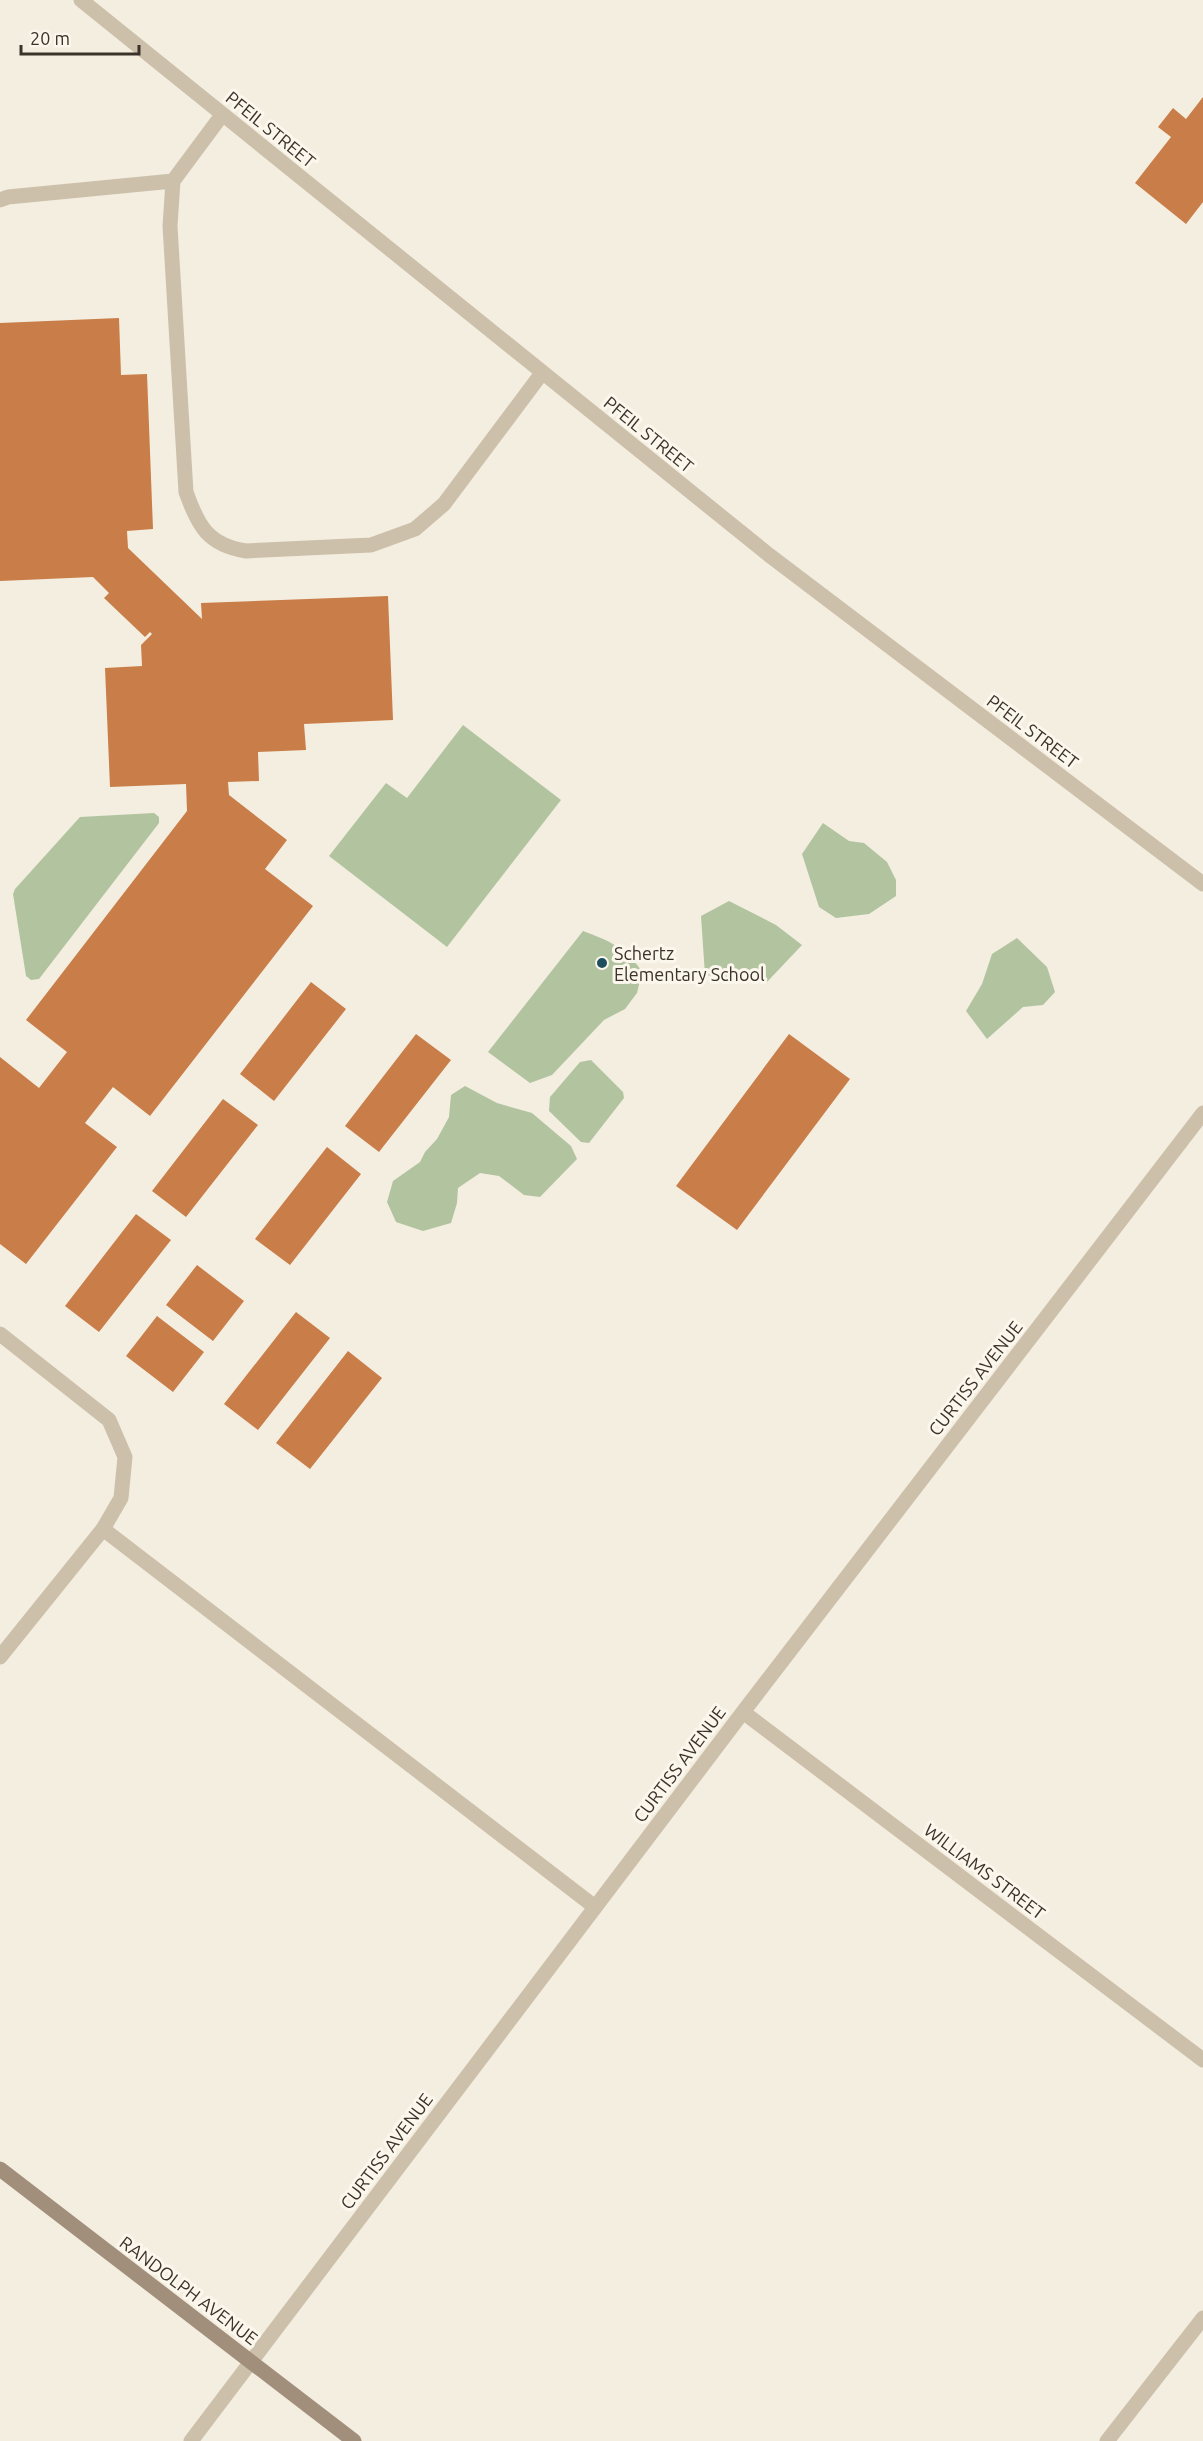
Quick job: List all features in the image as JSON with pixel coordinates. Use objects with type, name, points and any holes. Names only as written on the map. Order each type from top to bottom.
[{"type":"street","name":"PFEIL STREET","points":[[81,0],[769,555],[1203,884]]},
{"type":"street","points":[[222,115],[173,181],[170,226],[186,492],[195,518],[210,537],[229,548],[246,551],[370,545],[415,529],[444,504],[542,373]]},
{"type":"street","points":[[0,200],[8,197],[173,181]]},
{"type":"street","name":"CURTISS AVENUE","points":[[191,2441],[743,1712],[1203,1113]]},
{"type":"street","points":[[0,1334],[109,1420],[125,1458],[121,1498],[103,1528],[0,1657]]},
{"type":"street","points":[[103,1528],[595,1907]]},
{"type":"street","name":"WILLIAMS STREET","points":[[743,1712],[1203,2060]]},
{"type":"street","name":"RANDOLPH AVENUE","points":[[0,2169],[354,2441]]},
{"type":"street","points":[[1107,2441],[1203,2318]]},
{"type":"green space","points":[[463,725],[561,800],[447,947],[329,856],[386,783],[407,798]]},
{"type":"green space","points":[[154,813],[159,817],[159,823],[39,979],[31,980],[26,976],[13,894],[15,889],[80,817]]},
{"type":"green space","points":[[823,823],[849,841],[864,843],[887,862],[896,880],[896,896],[869,914],[836,918],[819,907],[802,854]]},
{"type":"green space","points":[[729,901],[776,925],[802,945],[767,982],[705,975],[701,916]]},
{"type":"green space","points":[[583,931],[617,946],[630,957],[642,972],[637,993],[625,1009],[604,1020],[552,1075],[530,1083],[488,1052]]},
{"type":"green space","points":[[1017,938],[1047,967],[1055,992],[1043,1005],[1023,1007],[987,1039],[966,1011],[982,984],[992,954]]},
{"type":"green space","points":[[591,1060],[623,1092],[624,1098],[589,1143],[581,1142],[549,1111],[550,1097],[580,1062]]},
{"type":"green space","points":[[465,1086],[497,1103],[532,1113],[571,1146],[577,1159],[540,1197],[524,1195],[499,1176],[480,1173],[458,1188],[457,1203],[451,1223],[423,1231],[396,1222],[387,1202],[393,1181],[420,1162],[425,1152],[437,1139],[449,1117],[451,1095]]},
{"type":"building","points":[[1203,97],[1203,202],[1186,224],[1135,183],[1171,137],[1158,127],[1173,108],[1186,119]]},
{"type":"building","points":[[119,318],[121,375],[147,374],[153,529],[127,531],[128,548],[202,619],[201,603],[388,596],[393,720],[304,724],[306,750],[258,752],[259,781],[228,782],[229,795],[287,840],[265,869],[313,906],[150,1116],[113,1087],[85,1123],[117,1147],[26,1264],[0,1244],[0,1057],[39,1088],[67,1052],[26,1020],[187,811],[186,784],[110,787],[105,668],[142,666],[141,645],[152,634],[150,632],[145,637],[104,598],[109,593],[93,577],[0,581],[0,323]]},
{"type":"building","points":[[311,982],[346,1009],[274,1101],[240,1074]]},
{"type":"building","points":[[416,1034],[451,1060],[379,1152],[345,1126]]},
{"type":"building","points":[[789,1034],[850,1079],[737,1230],[676,1186]]},
{"type":"building","points":[[223,1099],[258,1125],[186,1217],[152,1191]]},
{"type":"building","points":[[327,1147],[361,1174],[290,1265],[255,1239]]},
{"type":"building","points":[[136,1214],[171,1240],[99,1332],[65,1306]]},
{"type":"building","points":[[197,1265],[244,1301],[213,1341],[166,1305]]},
{"type":"building","points":[[296,1312],[330,1338],[258,1430],[224,1404]]},
{"type":"building","points":[[157,1316],[204,1352],[173,1392],[126,1356]]},
{"type":"building","points":[[348,1351],[382,1378],[310,1469],[276,1443]]},
{"type":"place","name":"Schertz Elementary School","points":[[602,963]]}]
